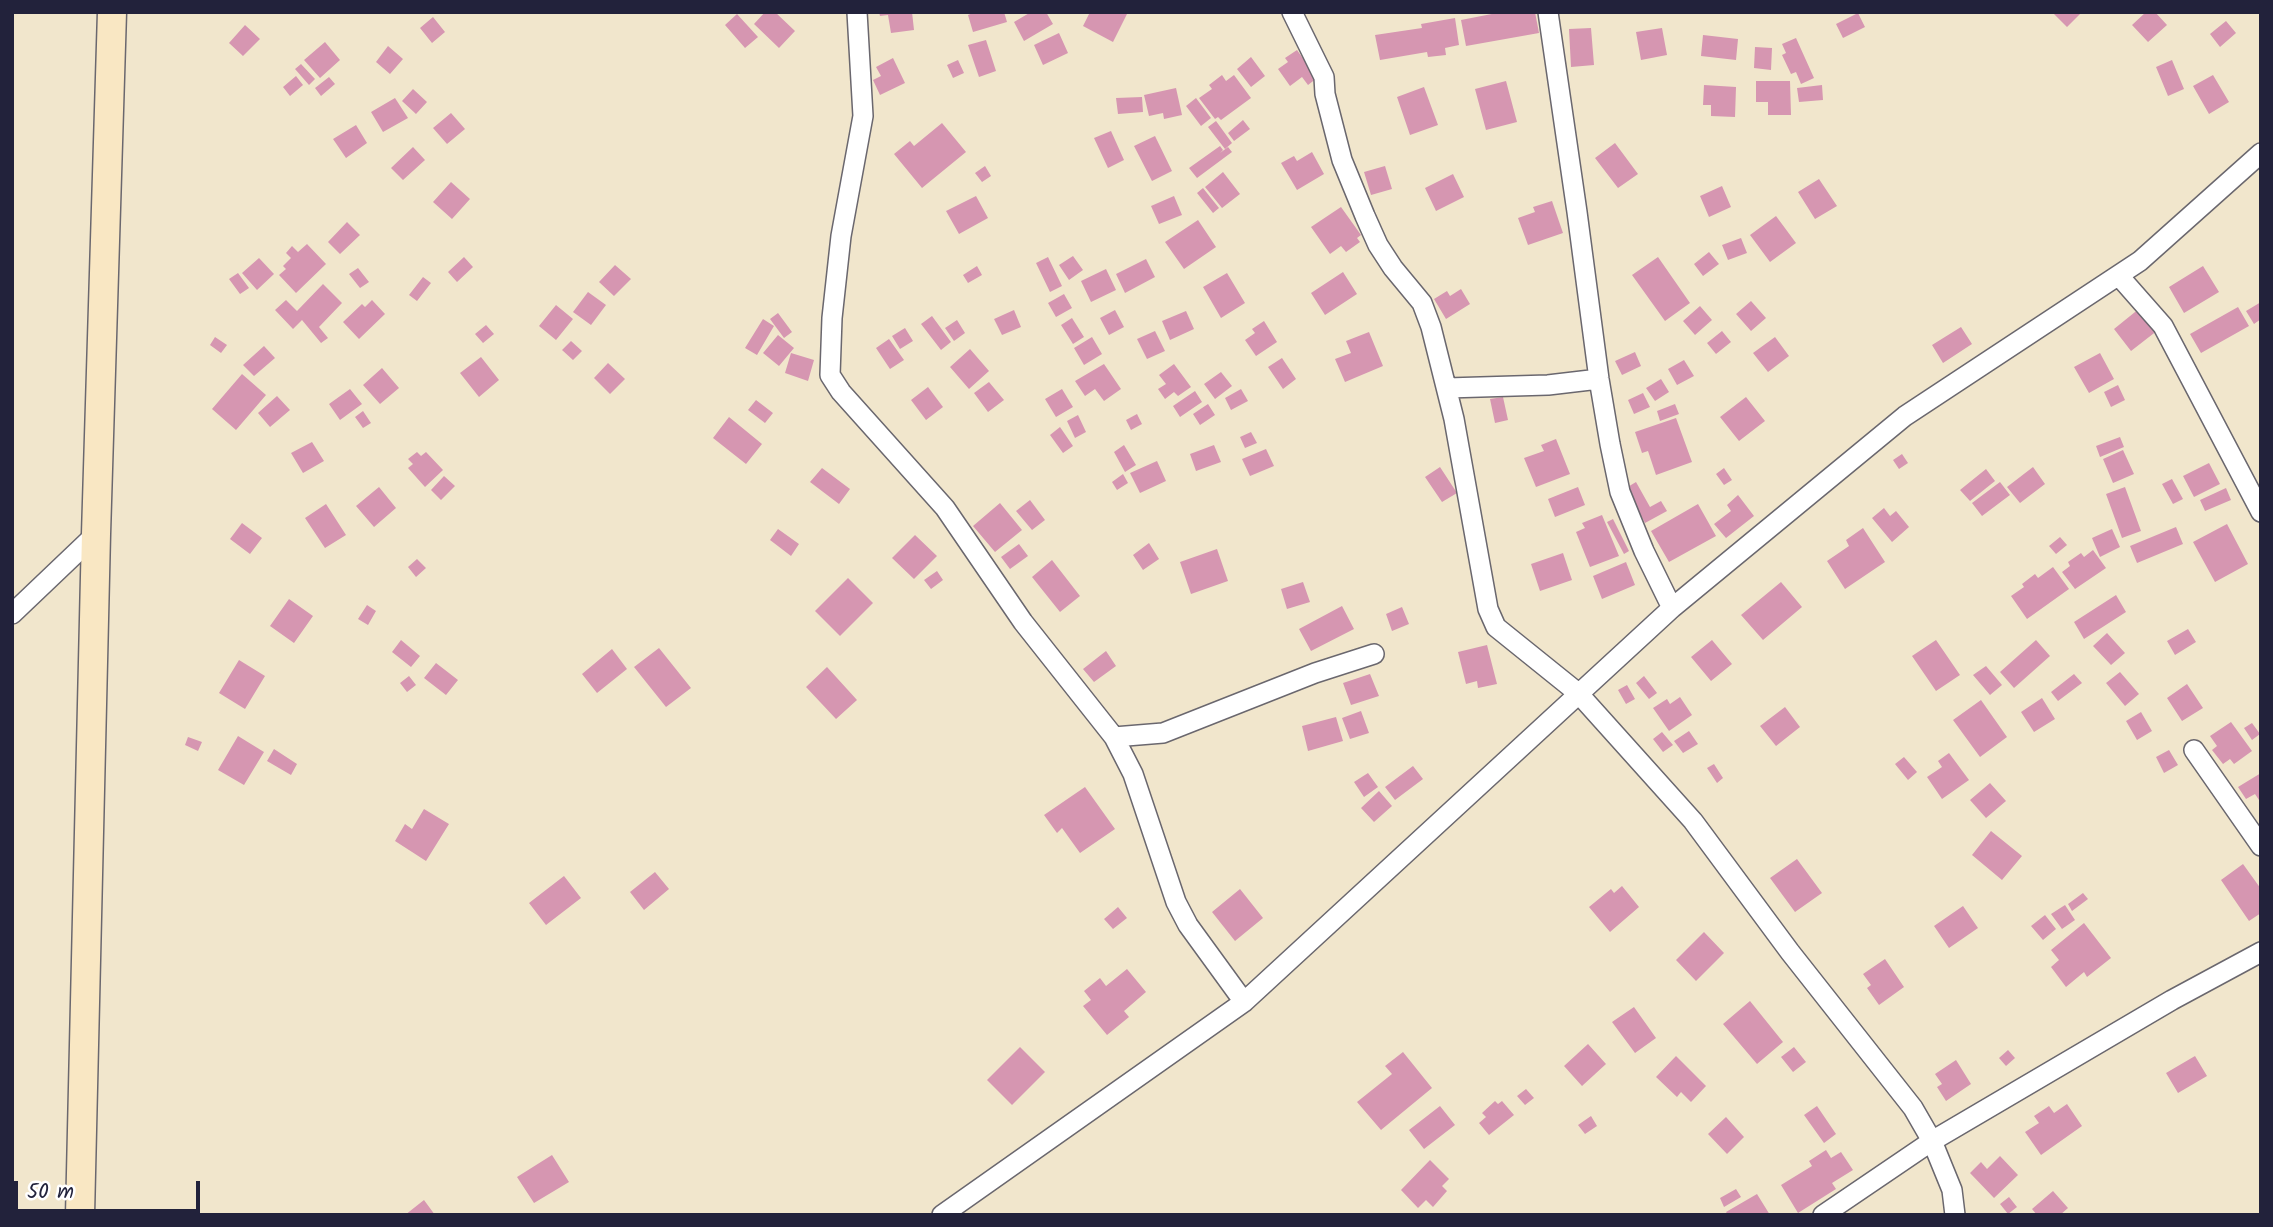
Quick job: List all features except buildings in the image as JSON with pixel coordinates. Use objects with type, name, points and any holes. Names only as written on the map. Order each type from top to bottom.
[{"type":"street","points":[[80,1215],[96,534],[112,12]]},
{"type":"street","points":[[857,12],[863,116],[841,236],[832,318],[830,375],[841,392],[945,508],[1023,622],[1114,737],[1133,774],[1176,902],[1188,925],[1244,1002]]},
{"type":"street","points":[[1292,12],[1324,77],[1325,94],[1342,160],[1365,216],[1393,268],[1422,303],[1432,327],[1457,432],[1488,609],[1496,627],[1578,693],[1693,821],[1790,952],[1913,1108],[1932,1141],[1952,1190],[1955,1215]]},
{"type":"street","points":[[1548,12],[1599,379],[1620,492],[1644,551],[1672,608]]},
{"type":"street","points":[[942,1215],[1244,1002],[1672,608],[1905,416],[2140,261],[2261,153]]},
{"type":"street","points":[[2119,276],[2163,326],[2261,512]]},
{"type":"street","points":[[1447,388],[1548,385],[1599,379]]},
{"type":"street","points":[[12,614],[96,534]]},
{"type":"street","points":[[1114,737],[1163,733],[1315,673],[1374,654]]},
{"type":"street","points":[[2194,750],[2261,846]]},
{"type":"street","points":[[1823,1215],[1932,1141],[2172,1000],[2261,952]]}]
